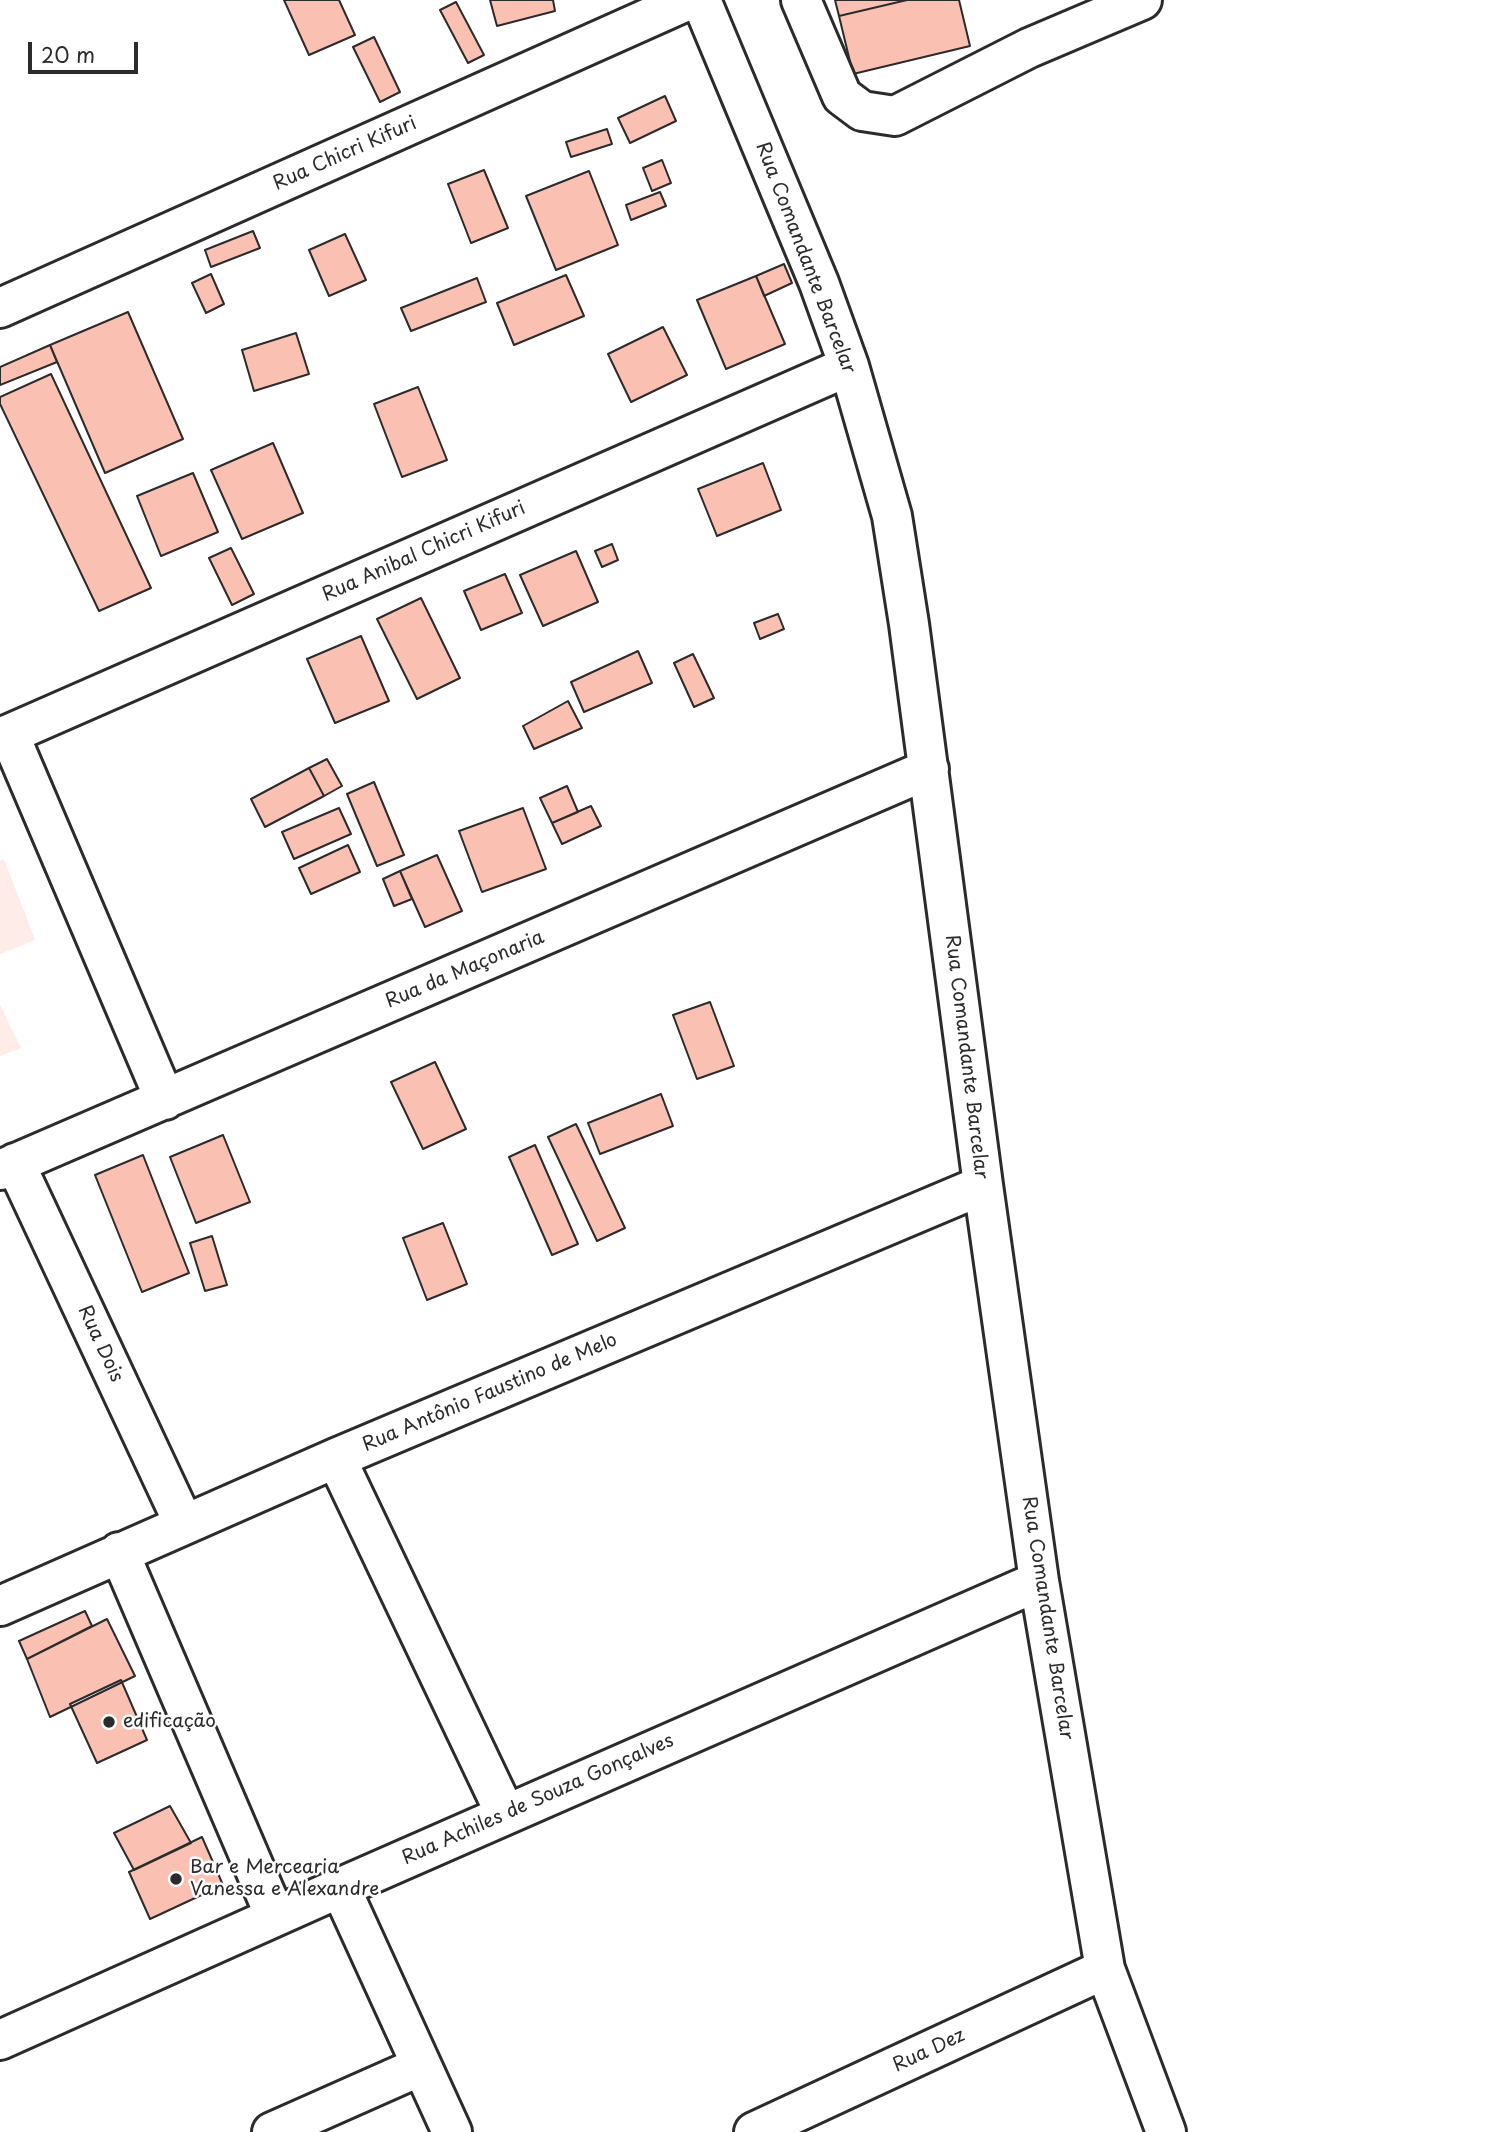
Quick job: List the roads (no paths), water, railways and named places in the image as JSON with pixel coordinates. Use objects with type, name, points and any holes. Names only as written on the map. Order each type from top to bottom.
[{"type":"street","name":"Rua Chicri Kifuri","points":[[0,309],[689,0]]},
{"type":"street","name":"Rua Comandante Barcelar","points":[[701,0],[819,283],[849,366],[892,516],[1039,1581],[1105,1969],[1166,2132]]},
{"type":"street","points":[[801,0],[842,96],[862,111],[895,116],[1029,48],[1142,0]]},
{"type":"street","name":"Rua Anibal Chicri Kifuri","points":[[4,736],[849,366]]},
{"type":"street","points":[[4,736],[165,1100]]},
{"type":"street","name":"Rua da Maçonaria","points":[[7,1167],[929,769]]},
{"type":"street","name":"Rua Dois","points":[[7,1167],[184,1524]]},
{"type":"street","name":"Rua Antônio Faustino de Melo","points":[[0,1606],[336,1458],[983,1185]]},
{"type":"street","points":[[336,1458],[505,1813]]},
{"type":"street","points":[[119,1552],[275,1916]]},
{"type":"street","name":"Rua Achiles de Souza Gonçalves","points":[[0,2040],[505,1813],[1039,1581]]},
{"type":"street","points":[[341,1889],[452,2132]]},
{"type":"street","name":"Rua Dez","points":[[754,2132],[1105,1969]]},
{"type":"street","points":[[272,2132],[421,2066]]},
{"type":"place","name":"edificação","points":[[109,1722]]},
{"type":"place","name":"Bar e Mercearia Vanessa e Alexandre","points":[[176,1879]]}]
